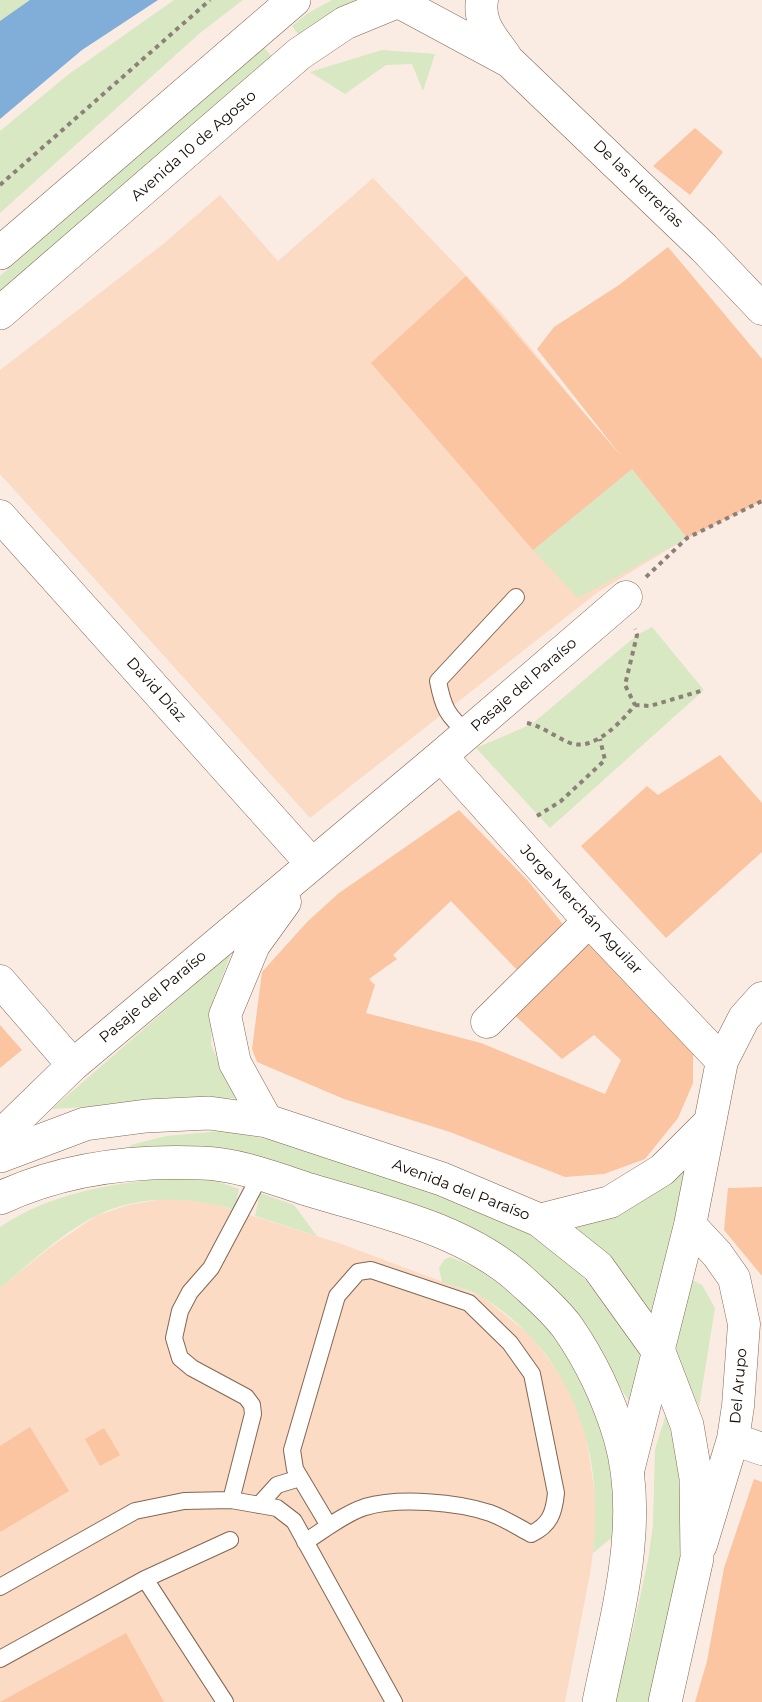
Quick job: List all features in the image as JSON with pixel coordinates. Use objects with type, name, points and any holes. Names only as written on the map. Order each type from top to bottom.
[{"type":"main road","points":[[0,253],[294,0]]},
{"type":"main road","name":"Avenida 10 de Agosto","points":[[0,313],[299,54],[345,23],[397,0]]},
{"type":"main road","name":"Avenida del Paraíso","points":[[0,1156],[85,1124],[146,1116],[209,1113],[267,1121],[442,1179],[539,1220],[598,1267],[659,1352],[687,1425],[696,1478],[697,1558],[665,1702]]},
{"type":"main road","points":[[0,1198],[32,1184],[143,1163],[206,1163],[261,1174],[422,1225],[480,1249],[521,1280],[567,1327],[599,1383],[620,1436],[627,1471],[628,1552],[599,1702]]},
{"type":"street","name":"De las Herrerías","points":[[397,0],[510,62]]},
{"type":"street","name":"De las Herrerías","points":[[482,0],[480,12],[482,24],[510,62],[704,248],[762,309]]},
{"type":"street","name":"David Díaz","points":[[0,516],[312,864]]},
{"type":"street","name":"Pasaje del Paraíso","points":[[0,1136],[73,1065],[441,756],[626,597]]},
{"type":"street","name":"Jorge Merchán Aguilar","points":[[441,756],[589,921],[722,1061]]},
{"type":"street","name":"Pasaje del Paraíso","points":[[267,1121],[235,1063],[225,1016],[254,945],[312,864]]},
{"type":"street","points":[[487,1022],[589,921]]},
{"type":"street","points":[[0,981],[73,1065]]},
{"type":"street","points":[[627,1471],[690,1225],[722,1061],[744,1018],[762,998]]},
{"type":"street","points":[[539,1220],[610,1202],[662,1170],[709,1123]]},
{"type":"street","name":"Del Arupo","points":[[690,1225],[717,1254],[734,1278],[753,1323],[738,1406],[748,1444],[697,1558]]},
{"type":"lane","points":[[478,724],[452,720],[442,706],[438,681],[516,597]]},
{"type":"lane","points":[[231,1500],[253,1413],[252,1405],[246,1397],[192,1368],[180,1358],[174,1338],[180,1311],[190,1292],[211,1268],[261,1174]]},
{"type":"lane","points":[[305,1542],[363,1508],[383,1503],[424,1503],[490,1513],[531,1534],[543,1528],[554,1512],[556,1494],[532,1374],[510,1342],[469,1304],[371,1270],[358,1272],[337,1296],[292,1450],[300,1478],[329,1526]]},
{"type":"lane","points":[[259,1505],[277,1485],[300,1478]]},
{"type":"lane","points":[[0,1587],[135,1511],[184,1501],[231,1500],[277,1508],[294,1521],[394,1702]]},
{"type":"lane","points":[[0,1659],[145,1579],[230,1540]]},
{"type":"lane","points":[[145,1579],[225,1702]]},
{"type":"path","points":[[0,185],[210,0]]},
{"type":"path","points":[[635,705],[626,685],[637,635],[626,597],[687,538],[762,501]]},
{"type":"path","points":[[635,705],[650,706],[704,690]]},
{"type":"path","points":[[478,724],[532,724],[573,744],[600,739],[621,723],[635,705]]},
{"type":"path","points":[[509,832],[561,801],[605,760],[600,739]]},
{"type":"shaded area","points":[[373,178],[501,312],[687,538],[598,592],[310,818],[0,474],[0,370],[162,245],[220,195],[278,261]]},
{"type":"shaded area","points":[[169,1198],[211,1203],[339,1243],[483,1297],[530,1335],[568,1385],[585,1430],[598,1513],[590,1574],[565,1702],[0,1702],[0,1288],[52,1246],[96,1216],[128,1205]]},
{"type":"green space","points":[[0,0],[34,0],[0,26]]},
{"type":"green space","points":[[174,0],[243,0],[200,33],[0,213],[0,131],[69,74]]},
{"type":"green space","points":[[332,0],[362,0],[301,38],[292,26],[308,13]]},
{"type":"green space","points":[[264,48],[276,60],[0,299],[0,276]]},
{"type":"green space","points":[[382,50],[435,54],[423,91],[412,64],[386,65],[345,94],[310,72]]},
{"type":"green space","points":[[632,469],[687,538],[578,598],[533,550]]},
{"type":"green space","points":[[652,627],[704,690],[550,828],[476,748],[532,724],[637,635]]},
{"type":"green space","points":[[231,953],[213,1001],[211,1045],[235,1098],[52,1109]]},
{"type":"green space","points":[[222,1131],[285,1142],[441,1191],[528,1228],[578,1271],[652,1361],[637,1414],[581,1324],[527,1265],[130,1150],[131,1145],[166,1136]]},
{"type":"green space","points":[[697,1147],[657,1325],[638,1296],[616,1269],[564,1222]]},
{"type":"green space","points":[[166,1178],[211,1179],[239,1189],[235,1210],[182,1200],[147,1201],[112,1209],[70,1231],[0,1288],[0,1227],[19,1215],[59,1198],[122,1184]]},
{"type":"green space","points":[[260,1193],[294,1205],[317,1236],[255,1216]]},
{"type":"green space","points":[[450,1257],[475,1267],[533,1309],[577,1365],[615,1456],[615,1535],[593,1553],[594,1479],[587,1443],[576,1409],[561,1377],[540,1348],[515,1321],[479,1295],[442,1282],[439,1268],[444,1260]]},
{"type":"green space","points":[[689,1278],[702,1285],[715,1308],[699,1407],[673,1347]]},
{"type":"green space","points":[[666,1414],[678,1469],[683,1524],[676,1596],[651,1702],[614,1702],[648,1560],[653,1525],[655,1449]]},
{"type":"water","points":[[30,0],[158,0],[82,50],[0,119],[0,21]]},
{"type":"building","points":[[695,128],[723,152],[690,195],[653,166]]},
{"type":"building","points":[[668,247],[762,359],[762,501],[687,538],[632,469],[533,550],[371,363],[466,276],[622,457],[537,349],[554,327],[619,285]]},
{"type":"building","points":[[720,755],[762,803],[762,852],[666,938],[581,846],[647,786],[658,795]]},
{"type":"building","points":[[459,810],[528,881],[566,928],[518,971],[451,901],[393,955],[397,959],[369,979],[375,985],[366,1013],[481,1043],[605,1094],[621,1060],[594,1035],[562,1059],[511,1012],[587,942],[693,1054],[693,1083],[678,1118],[645,1159],[604,1174],[565,1177],[450,1132],[344,1099],[257,1062],[252,1049],[262,972],[307,922],[339,893]]},
{"type":"building","points":[[0,1025],[22,1050],[0,1068]]},
{"type":"building","points":[[762,1187],[762,1276],[724,1230],[728,1188]]},
{"type":"building","points":[[30,1427],[69,1491],[0,1532],[0,1446]]},
{"type":"building","points":[[104,1428],[120,1455],[100,1466],[85,1439]]},
{"type":"building","points":[[754,1479],[762,1482],[762,1702],[695,1702],[707,1661],[724,1568]]},
{"type":"building","points":[[126,1633],[164,1702],[0,1702]]}]
